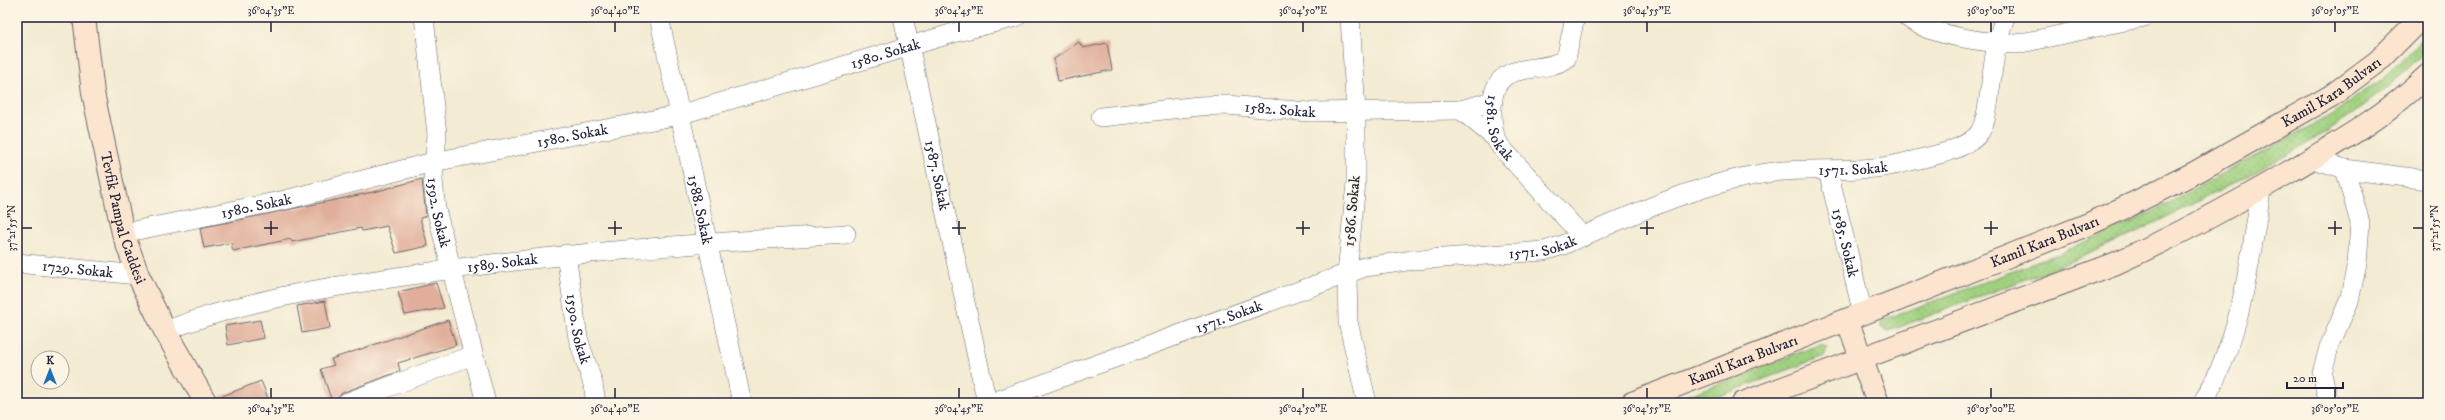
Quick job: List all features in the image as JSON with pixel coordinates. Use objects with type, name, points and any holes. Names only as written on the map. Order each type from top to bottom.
[{"type":"main road","name":"Tevfik Pampal Caddesi","points":[[84,17],[93,93],[123,234],[138,275],[165,331],[206,403]]},
{"type":"main road","name":"Kamil Kara Bulvarı","points":[[1632,403],[1855,317],[2089,224],[2196,172],[2331,96],[2378,61],[2422,17]]},
{"type":"main road","points":[[1743,403],[2114,264],[2165,241],[2261,190],[2313,159],[2381,115],[2428,75]]},
{"type":"main road","points":[[1855,317],[1861,358],[1878,403]]},
{"type":"street","name":"1592. Sokak","points":[[424,17],[437,134],[433,180],[436,209],[486,403]]},
{"type":"street","name":"1588. Sokak","points":[[659,17],[706,242],[742,403]]},
{"type":"street","name":"1587. Sokak","points":[[903,17],[908,48],[987,403]]},
{"type":"street","name":"1580. Sokak","points":[[123,234],[285,200],[434,162],[679,115],[1016,17]]},
{"type":"street","name":"1586. Sokak","points":[[1350,17],[1356,112],[1356,183],[1347,274],[1348,322],[1367,403]]},
{"type":"street","name":"1581. Sokak","points":[[1575,17],[1566,59],[1558,64],[1508,74],[1500,80],[1494,88],[1494,137],[1500,146],[1583,237]]},
{"type":"street","points":[[1907,17],[1926,27],[1997,44],[2034,41],[2144,17]]},
{"type":"street","name":"1571. Sokak","points":[[991,403],[1347,274],[1381,264],[1544,250],[1583,237],[1714,185],[1774,172],[1872,169],[1948,151],[1972,141],[1980,131],[1986,117],[1997,44],[2004,17]]},
{"type":"street","name":"1582. Sokak","points":[[1101,117],[1220,105],[1269,110],[1356,112],[1461,110],[1493,101]]},
{"type":"street","points":[[1461,110],[1494,137]]},
{"type":"street","points":[[2313,159],[2345,169],[2428,180]]},
{"type":"street","points":[[2332,403],[2328,400],[2322,373],[2329,347],[2349,301],[2358,264],[2360,223],[2345,169]]},
{"type":"street","name":"1585. Sokak","points":[[1828,171],[1855,317]]},
{"type":"street","points":[[2202,403],[2226,350],[2248,277],[2261,190]]},
{"type":"street","name":"1589. Sokak","points":[[165,331],[228,308],[274,297],[452,268],[566,254],[706,242],[846,234]]},
{"type":"street","name":"1590. Sokak","points":[[566,254],[578,338],[593,384],[596,403]]},
{"type":"street","name":"1729. Sokak","points":[[17,263],[138,275]]},
{"type":"street","points":[[346,403],[473,355]]},
{"type":"green space","points":[[2428,32],[2428,48],[2379,94],[2326,132],[2270,164],[2098,250],[2017,283],[1889,331],[1881,328],[1881,322],[1886,319],[2050,257],[2141,218],[2331,115],[2386,76]]},
{"type":"green space","points":[[1819,345],[1827,348],[1824,356],[1701,403],[1669,403]]},
{"type":"building","points":[[1079,42],[1083,48],[1107,43],[1112,70],[1058,81],[1054,59]]},
{"type":"building","points":[[422,179],[426,216],[420,218],[428,246],[396,253],[387,226],[362,231],[361,228],[292,242],[291,239],[233,251],[231,243],[204,248],[200,228],[378,191]]},
{"type":"building","points":[[436,283],[444,308],[405,315],[398,292]]},
{"type":"building","points":[[325,301],[330,328],[302,333],[297,306]]},
{"type":"building","points":[[260,320],[264,338],[228,345],[225,326]]},
{"type":"building","points":[[448,320],[456,345],[398,363],[400,371],[342,393],[332,402],[321,369],[334,365],[331,359]]},
{"type":"building","points":[[261,381],[270,403],[218,403],[217,398]]}]
